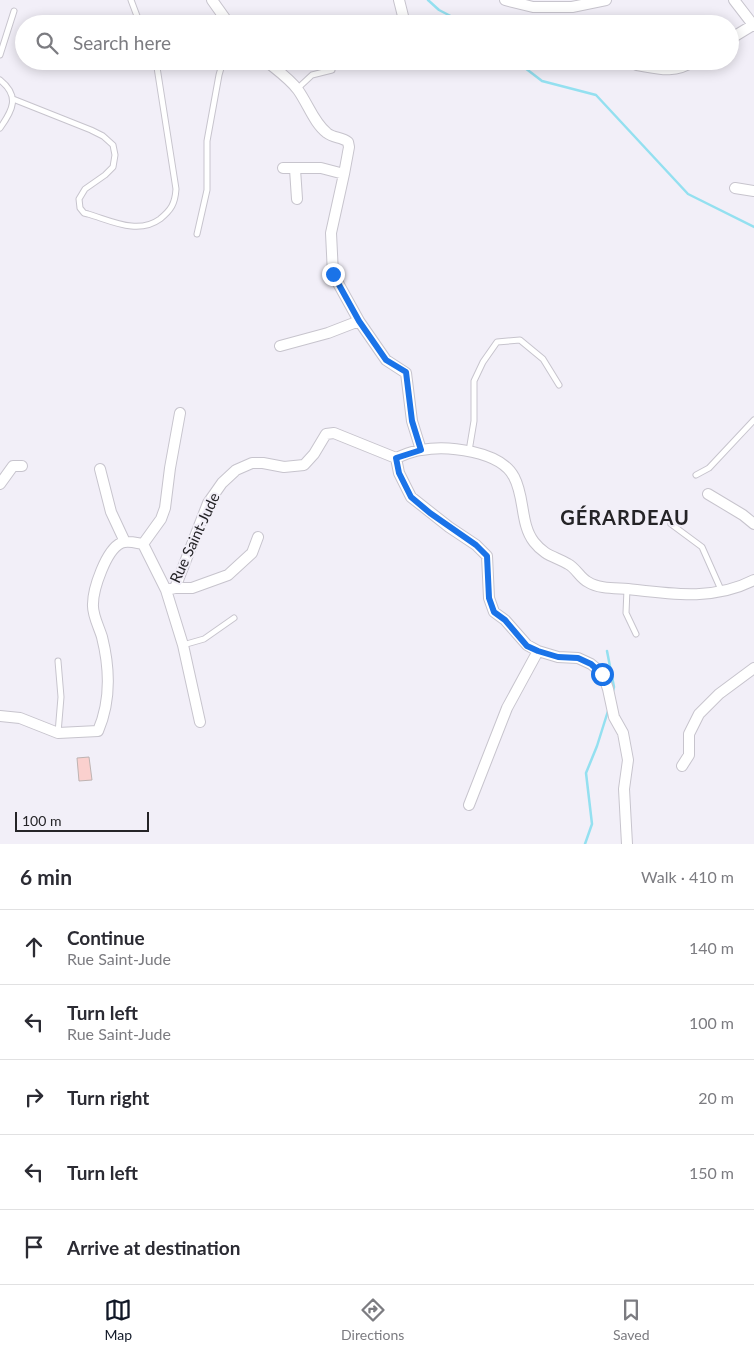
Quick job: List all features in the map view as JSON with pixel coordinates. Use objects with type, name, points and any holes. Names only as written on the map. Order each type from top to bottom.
[{"type":"street","points":[[212,0],[223,15]]},
{"type":"street","points":[[399,0],[402,15]]},
{"type":"street","points":[[505,0],[533,8],[572,7],[606,0]]},
{"type":"street","points":[[738,1],[754,25],[739,34]]},
{"type":"street","points":[[277,70],[297,89],[320,126],[328,134],[348,142],[349,147],[344,174],[331,233],[333,274],[359,321],[386,360],[406,372],[412,421],[421,450]]},
{"type":"street","points":[[282,168],[322,168],[344,174]]},
{"type":"street","points":[[295,168],[297,199]]},
{"type":"street","points":[[735,188],[754,190]]},
{"type":"street","points":[[280,346],[328,333],[359,321]]},
{"type":"street","points":[[0,716],[20,718],[58,733],[98,731],[105,715],[108,690],[107,660],[92,606],[96,585],[113,549],[125,542],[143,544],[162,519],[180,413]]},
{"type":"street","name":"Rue Saint-Jude","points":[[171,589],[208,503],[222,484],[236,470],[252,463],[284,467],[304,465],[314,454],[319,442],[326,434],[334,433],[396,458]]},
{"type":"street","points":[[627,844],[624,788],[628,760],[623,733],[614,717],[608,689],[602,674],[591,664],[578,658],[558,657],[527,646],[505,620],[494,612],[489,598],[487,556],[476,545],[411,497],[399,473],[396,458],[421,450],[453,448],[470,451],[504,465],[514,477],[532,540],[543,552],[569,564],[579,572],[586,582],[599,587],[701,596],[723,592],[754,580]]},
{"type":"street","points":[[0,484],[13,466],[22,466]]},
{"type":"street","points":[[100,470],[111,512],[125,542]]},
{"type":"street","points":[[708,494],[743,515],[754,524]]},
{"type":"street","points":[[200,722],[171,589],[192,588],[228,575],[252,553],[258,537]]},
{"type":"street","name":"Rue Saint-Jude","points":[[143,544],[171,589]]},
{"type":"street","points":[[469,806],[507,708],[538,651]]},
{"type":"street","points":[[682,766],[689,755],[689,734],[698,714],[719,694],[754,668]]},
{"type":"lane","points":[[131,0],[137,15]]},
{"type":"lane","points":[[0,55],[14,11]]},
{"type":"lane","points":[[13,99],[91,130],[109,140],[115,155],[114,167],[84,189],[79,199],[80,208],[84,213],[132,227],[142,227],[153,224],[168,212],[175,203],[176,190],[157,70]]},
{"type":"lane","points":[[196,234],[207,190],[207,141],[220,70]]},
{"type":"lane","points":[[297,89],[312,75],[332,70]]},
{"type":"lane","points":[[0,80],[9,87],[13,99],[12,111],[0,128]]},
{"type":"lane","points":[[470,451],[474,422],[474,381],[483,362],[497,342],[520,340],[543,359],[559,384]]},
{"type":"lane","points":[[696,475],[709,468],[754,420]]},
{"type":"lane","points":[[671,524],[702,547],[723,592]]},
{"type":"lane","points":[[627,589],[626,613],[636,634]]},
{"type":"lane","points":[[183,645],[204,639],[234,618]]},
{"type":"lane","points":[[58,661],[61,697],[58,733]]},
{"type":"building","points":[[89,757],[92,780],[79,781],[77,758]]},
{"type":"waterway","points":[[428,0],[439,10],[449,15]]},
{"type":"waterway","points":[[528,70],[542,81],[596,95],[688,194],[754,227]]},
{"type":"waterway","points":[[607,651],[614,687],[613,691]]},
{"type":"waterway","points":[[585,844],[592,824],[586,773],[608,711]]},
{"type":"district","name":"GÉRARDEAU","points":[[625,518]]},
{"type":"route","points":[[333,274],[359,321],[386,360],[406,372],[412,421],[421,450],[396,458],[399,473],[411,497],[430,513],[476,545],[487,556],[489,598],[494,612],[505,620],[527,646],[558,657],[578,658],[591,664],[602,674]]}]
